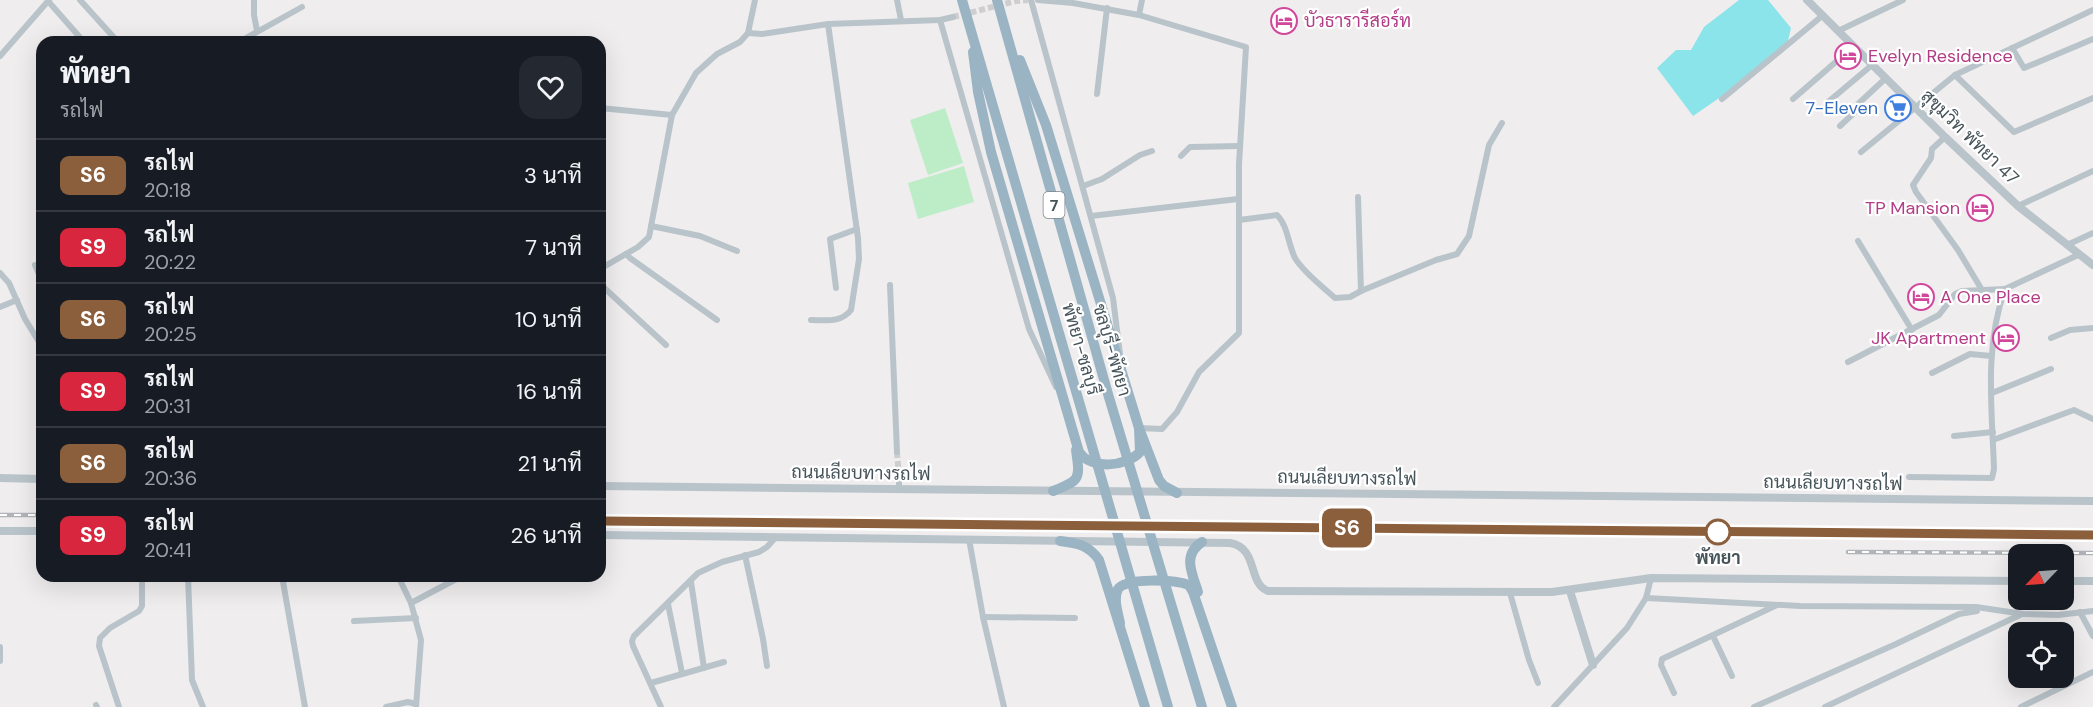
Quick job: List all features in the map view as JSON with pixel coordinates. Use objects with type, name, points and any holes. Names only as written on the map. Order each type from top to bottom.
[{"type":"highway","name":"พัทยา-ชลบุรี","points":[[962,0],[1168,707]]},
{"type":"highway","name":"ชลบุรี-พัทยา","points":[[997,0],[1107,394],[1202,707]]},
{"type":"highway","points":[[1002,15],[1046,125],[1139,428],[1159,480],[1164,486],[1177,493]]},
{"type":"highway","points":[[969,21],[978,92],[991,152],[1079,452],[1092,463],[1119,464],[1130,460],[1140,452],[1139,428]]},
{"type":"highway","points":[[1053,492],[1073,483],[1078,475],[1074,438]]},
{"type":"highway","points":[[1060,541],[1082,544],[1097,557],[1145,707]]},
{"type":"highway","points":[[1202,542],[1190,555],[1189,563],[1232,707]]},
{"type":"highway","points":[[1120,623],[1116,595],[1121,586],[1136,582],[1168,581],[1189,585],[1220,668]]},
{"type":"street","points":[[0,56],[48,0],[79,36]]},
{"type":"street","points":[[80,0],[113,36]]},
{"type":"street","points":[[254,0],[257,32]]},
{"type":"street","points":[[606,266],[638,248],[648,237],[672,115],[696,73],[717,54],[740,42],[748,33],[755,0]]},
{"type":"street","points":[[897,0],[901,20]]},
{"type":"street","points":[[1030,0],[1113,298],[1124,380]]},
{"type":"street","points":[[1038,0],[1073,2],[1139,15],[1246,47],[1238,199],[1239,333],[1199,372],[1177,412],[1162,429],[1139,428]]},
{"type":"street","points":[[1139,15],[1142,0]]},
{"type":"street","name":"สุขุมวิท พัทยา 47","points":[[1807,0],[1944,137],[2018,206],[2093,265]]},
{"type":"street","points":[[1838,31],[1904,0]]},
{"type":"street","points":[[250,36],[302,7]]},
{"type":"street","points":[[1097,94],[1107,9]]},
{"type":"street","points":[[1861,152],[1955,75],[2093,10]]},
{"type":"street","points":[[1722,99],[1822,16]]},
{"type":"street","points":[[748,33],[762,34],[828,24],[940,20],[953,17]]},
{"type":"street","points":[[940,20],[1029,329],[1066,410]]},
{"type":"street","points":[[811,320],[838,320],[847,316],[851,310],[859,259],[857,230],[828,24]]},
{"type":"street","points":[[2012,48],[2024,68],[2093,39]]},
{"type":"street","points":[[1793,99],[1853,47]]},
{"type":"street","points":[[1828,102],[1872,65]]},
{"type":"street","points":[[1955,75],[2014,132],[2093,98]]},
{"type":"street","points":[[1840,126],[1854,112],[1858,104],[1886,78]]},
{"type":"street","points":[[606,109],[672,115]]},
{"type":"street","points":[[1239,219],[1277,215],[1282,221],[1296,260],[1335,298],[1350,297],[1436,260],[1457,254],[1469,236],[1489,145],[1502,123]]},
{"type":"street","points":[[1944,137],[1932,149],[1931,158],[1913,185],[1958,250],[1982,290]]},
{"type":"street","points":[[1181,156],[1190,147],[1240,146]]},
{"type":"street","points":[[1083,186],[1102,179],[1140,155],[1152,151]]},
{"type":"street","points":[[2018,206],[2093,171]]},
{"type":"street","points":[[1358,197],[1361,291]]},
{"type":"street","points":[[1091,216],[1238,199]]},
{"type":"street","points":[[651,226],[700,236],[737,251]]},
{"type":"street","points":[[836,288],[830,238],[857,230]]},
{"type":"street","points":[[2067,245],[2093,233]]},
{"type":"street","points":[[1858,241],[1912,330]]},
{"type":"street","points":[[626,254],[717,320]]},
{"type":"street","points":[[1848,362],[1939,315],[1955,294],[1962,291],[2005,289],[2078,255]]},
{"type":"street","points":[[0,273],[9,284],[36,337]]},
{"type":"street","points":[[890,285],[897,452]]},
{"type":"street","points":[[1909,477],[1992,478],[1994,469],[1991,356],[1996,313],[2005,289]]},
{"type":"street","points":[[606,290],[666,345]]},
{"type":"street","points":[[0,307],[17,300]]},
{"type":"street","points":[[2050,338],[2070,330],[2093,328]]},
{"type":"street","points":[[1932,373],[1970,354],[1991,356]]},
{"type":"street","points":[[1992,393],[2051,369]]},
{"type":"street","points":[[1993,440],[2074,410],[2093,419]]},
{"type":"street","points":[[1954,436],[1993,432]]},
{"type":"street","points":[[899,477],[899,490]]},
{"type":"street","points":[[0,478],[36,479]]},
{"type":"street","name":"ถนนเลียบทางรถไฟ","points":[[606,486],[2093,501]]},
{"type":"street","points":[[0,531],[36,531]]},
{"type":"street","points":[[606,535],[1230,543],[1242,547],[1247,552],[1259,585],[1268,591],[1570,591],[1651,578],[2008,581]]},
{"type":"street","points":[[662,707],[632,641],[634,636],[698,573],[708,567],[759,552],[767,547],[775,537]]},
{"type":"street","points":[[969,539],[983,617],[1004,707]]},
{"type":"street","points":[[745,555],[767,666]]},
{"type":"street","points":[[1554,707],[1628,628],[1646,598],[1651,578]]},
{"type":"street","points":[[2074,581],[2093,581]]},
{"type":"street","points":[[119,707],[99,646],[100,638],[125,617],[139,611],[142,606],[142,582]]},
{"type":"street","points":[[188,582],[192,680],[203,707]]},
{"type":"street","points":[[283,582],[305,707]]},
{"type":"street","points":[[386,707],[408,702],[416,705],[421,640],[411,603],[401,582]]},
{"type":"street","points":[[411,603],[451,582]]},
{"type":"street","points":[[691,582],[705,668]]},
{"type":"street","points":[[1570,591],[1593,665]]},
{"type":"street","points":[[1510,592],[1529,660],[1538,683]]},
{"type":"street","points":[[1646,598],[1777,605],[1976,607],[2023,614],[2058,615],[2093,611]]},
{"type":"street","points":[[668,604],[682,673]]},
{"type":"street","points":[[1674,693],[1660,661],[1777,605]]},
{"type":"street","points":[[1754,707],[1959,614],[1971,611],[2013,612]]},
{"type":"street","points":[[2080,612],[2093,636]]},
{"type":"street","points":[[1825,707],[2023,614]]},
{"type":"street","points":[[983,617],[1075,618]]},
{"type":"street","points":[[354,621],[416,618]]},
{"type":"street","points":[[1713,636],[1732,676]]},
{"type":"street","points":[[0,647],[0,661]]},
{"type":"street","points":[[651,683],[724,662]]},
{"type":"street","points":[[2020,707],[2093,672]]},
{"type":"green space","points":[[945,108],[963,163],[928,175],[910,120]]},
{"type":"green space","points":[[964,166],[974,202],[918,219],[908,183]]},
{"type":"water","points":[[1739,0],[1768,0],[1791,28],[1788,41],[1741,83],[1693,116],[1657,68],[1676,50],[1691,50],[1704,27]]},
{"type":"tunnel","points":[[953,17],[1028,0]]},
{"type":"tunnel","points":[[897,452],[899,477]]},
{"type":"railway","points":[[0,515],[36,515]]},
{"type":"railway","points":[[606,521],[2093,535]]},
{"type":"railway","points":[[1848,552],[2093,553]]},
{"type":"train","name":"S6","points":[[606,521],[2093,535]]},
{"type":"place","name":"บัวธารารีสอร์ท","points":[[1284,21]]},
{"type":"place","name":"Evelyn Residence","points":[[1848,56]]},
{"type":"place","name":"7-Eleven","points":[[1898,108]]},
{"type":"place","name":"TP Mansion","points":[[1980,208]]},
{"type":"place","name":"A One Place","points":[[1921,297]]},
{"type":"place","name":"JK Apartment","points":[[2006,338]]},
{"type":"place","name":"พัทยา","points":[[1718,532]]}]
